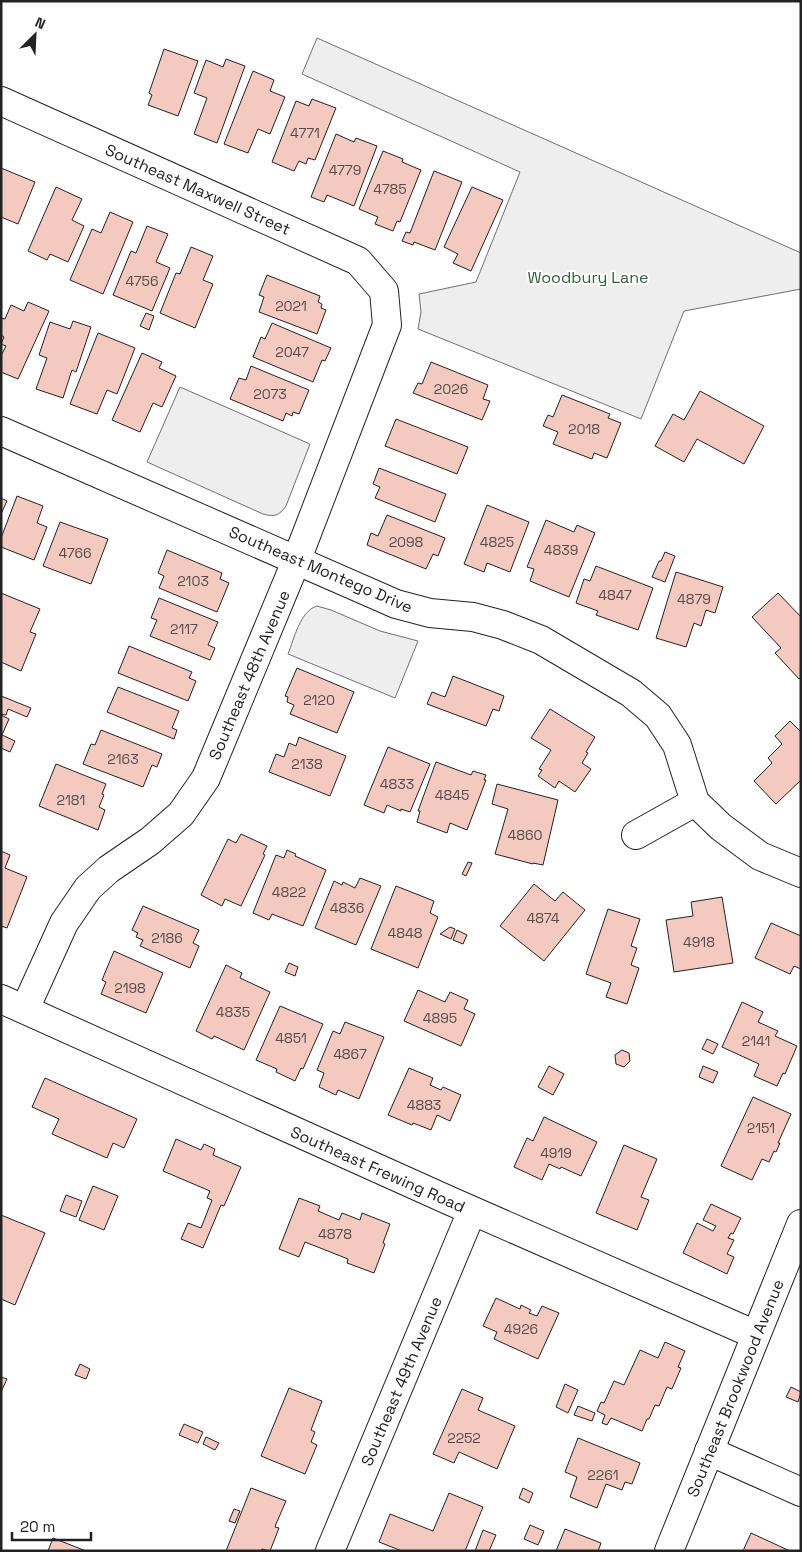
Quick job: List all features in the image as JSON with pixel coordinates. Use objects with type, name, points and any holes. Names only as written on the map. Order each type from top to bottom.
[{"type":"street","name":"Southeast Maxwell Street","points":[[1,101],[358,261],[384,291]]},
{"type":"street","name":"Southeast 48th Avenue","points":[[13,1004],[88,888],[109,869],[150,840],[181,814],[206,778],[297,559],[387,325],[384,291]]},
{"type":"street","name":"Southeast Montego Drive","points":[[1,431],[297,559],[396,604],[430,614],[473,617],[503,625],[541,640],[632,693],[658,716],[677,744],[695,802],[721,827],[760,856],[801,873]]},
{"type":"street","points":[[636,835],[695,802]]},
{"type":"street","name":"Southeast Frewing Road","points":[[13,1004],[472,1211],[756,1335]]},
{"type":"street","name":"Southeast 49th Avenue","points":[[330,1551],[472,1211]]},
{"type":"street","name":"Southeast Brookwood Avenue","points":[[669,1551],[801,1224]]},
{"type":"street","points":[[709,1451],[801,1492]]},
{"type":"green space","name":"Woodbury Lane","points":[[317,38],[801,253],[801,289],[684,311],[641,419],[418,329],[421,312],[419,294],[476,282],[520,172],[302,74]]},
{"type":"green space","points":[[180,387],[310,444],[286,506],[279,514],[263,514],[147,462]]},
{"type":"green space","points":[[317,606],[380,631],[418,641],[395,698],[288,654],[302,619],[311,609]]},
{"type":"building","points":[[164,49],[198,61],[178,116],[148,105],[152,95],[149,93]]},
{"type":"building","points":[[226,59],[245,66],[217,143],[194,134],[207,98],[194,93],[206,60],[223,67]]},
{"type":"building","points":[[253,71],[274,80],[270,91],[285,97],[270,134],[258,129],[248,153],[224,144]]},
{"type":"building","points":[[312,99],[336,108],[315,160],[308,158],[306,164],[299,161],[294,171],[272,162],[296,101],[309,106]]},
{"type":"building","points":[[336,134],[354,142],[356,138],[377,146],[354,206],[327,195],[324,202],[311,197]]},
{"type":"building","points":[[383,151],[403,159],[402,162],[421,170],[400,222],[397,221],[393,231],[375,224],[378,217],[359,209]]},
{"type":"building","points":[[1,168],[35,182],[18,224],[1,217]]},
{"type":"building","points":[[434,171],[462,182],[435,250],[414,242],[413,245],[402,241],[406,232],[410,233]]},
{"type":"building","points":[[56,187],[82,199],[72,220],[84,226],[68,262],[50,254],[47,260],[28,251]]},
{"type":"building","points":[[472,187],[503,200],[471,271],[453,263],[458,254],[444,247]]},
{"type":"building","points":[[110,212],[133,222],[103,294],[70,280],[92,229],[101,233]]},
{"type":"building","points":[[147,226],[168,234],[156,262],[170,268],[152,311],[113,295],[131,251],[136,253]]},
{"type":"building","points":[[191,247],[213,256],[203,280],[213,284],[195,328],[160,313],[176,273],[180,274]]},
{"type":"building","points":[[267,275],[320,296],[318,302],[322,304],[321,308],[326,310],[317,334],[259,312],[264,297],[259,295]]},
{"type":"building","points":[[28,302],[49,311],[18,379],[1,372],[1,356],[6,346],[1,344],[4,337],[1,335],[1,318],[5,319],[11,305],[24,311]]},
{"type":"building","points":[[146,313],[154,316],[149,330],[140,326]]},
{"type":"building","points":[[73,321],[91,327],[76,372],[72,370],[63,398],[36,389],[47,358],[39,355],[50,322],[70,329]]},
{"type":"building","points":[[272,323],[331,348],[325,361],[322,360],[313,382],[253,357],[261,337],[265,339]]},
{"type":"building","points":[[98,333],[135,348],[117,394],[107,390],[97,414],[70,404]]},
{"type":"building","points":[[142,353],[162,362],[159,368],[176,376],[162,407],[153,403],[140,432],[112,420]]},
{"type":"building","points":[[431,362],[488,385],[483,399],[490,401],[482,420],[413,393],[418,383],[422,384]]},
{"type":"building","points":[[251,366],[309,390],[299,414],[293,412],[292,416],[286,413],[283,421],[230,399],[239,378],[246,380]]},
{"type":"building","points":[[700,391],[764,426],[744,464],[697,439],[684,462],[655,446],[673,414],[684,420]]},
{"type":"building","points":[[562,395],[610,414],[608,418],[621,423],[607,458],[594,453],[592,459],[553,444],[558,432],[543,426],[548,415],[553,417]]},
{"type":"building","points":[[396,419],[468,447],[457,474],[385,446]]},
{"type":"building","points":[[379,468],[446,494],[435,522],[375,498],[380,487],[373,484]]},
{"type":"building","points":[[17,496],[43,506],[37,523],[47,527],[34,560],[1,547],[1,538]]},
{"type":"building","points":[[1,498],[7,501],[1,514]]},
{"type":"building","points":[[487,505],[529,522],[510,572],[487,563],[484,572],[464,564]]},
{"type":"building","points":[[387,515],[445,538],[438,556],[433,554],[426,569],[367,545],[371,533],[378,536]]},
{"type":"building","points":[[546,520],[574,532],[577,525],[595,533],[569,597],[530,581],[534,569],[527,567]]},
{"type":"building","points":[[60,522],[108,539],[91,584],[43,566]]},
{"type":"building","points":[[167,550],[222,573],[220,579],[229,583],[217,612],[159,588],[164,576],[158,573]]},
{"type":"building","points":[[665,552],[675,556],[665,582],[652,577]]},
{"type":"building","points":[[596,566],[653,588],[638,630],[596,615],[598,611],[576,603],[584,579],[590,581]]},
{"type":"building","points":[[676,572],[723,587],[715,613],[706,610],[701,626],[694,623],[686,647],[656,638]]},
{"type":"building","points":[[1,593],[40,609],[30,632],[36,634],[21,671],[1,662]]},
{"type":"building","points":[[778,593],[801,617],[801,678],[799,679],[775,653],[781,648],[752,617]]},
{"type":"building","points":[[159,598],[218,622],[208,645],[215,648],[210,660],[150,636],[157,620],[151,618]]},
{"type":"building","points":[[129,646],[192,672],[189,678],[196,681],[188,701],[118,673]]},
{"type":"building","points":[[297,668],[354,692],[337,733],[290,714],[294,705],[287,702],[288,697],[285,696]]},
{"type":"building","points":[[453,676],[504,696],[499,711],[493,709],[486,726],[427,704],[432,692],[445,697]]},
{"type":"building","points":[[118,687],[179,711],[172,728],[177,730],[174,739],[107,712]]},
{"type":"building","points":[[1,696],[31,708],[27,717],[8,709],[6,715],[1,714]]},
{"type":"building","points":[[550,709],[595,737],[582,763],[591,769],[575,792],[559,781],[555,788],[538,776],[542,770],[539,769],[551,750],[531,738]]},
{"type":"building","points":[[1,715],[9,719],[2,735],[15,741],[10,752],[1,748]]},
{"type":"building","points":[[790,721],[801,732],[801,780],[776,804],[754,781],[772,763],[768,758],[782,744],[775,736]]},
{"type":"building","points":[[101,730],[162,754],[157,767],[152,765],[143,787],[83,764],[91,744],[95,745]]},
{"type":"building","points":[[299,737],[346,756],[330,796],[269,772],[276,754],[284,757],[289,743],[296,746]]},
{"type":"building","points":[[388,747],[430,764],[410,812],[401,809],[401,811],[387,805],[384,813],[364,805]]},
{"type":"building","points":[[436,762],[471,775],[473,771],[486,775],[484,780],[486,780],[467,830],[450,823],[447,833],[417,822],[420,811],[418,811]]},
{"type":"building","points":[[56,764],[106,784],[99,807],[105,810],[98,830],[39,806]]},
{"type":"building","points":[[497,784],[558,800],[543,865],[495,854],[508,809],[492,804]]},
{"type":"building","points":[[241,834],[267,846],[263,854],[265,855],[241,906],[225,899],[222,906],[201,895],[228,839],[236,843]]},
{"type":"building","points":[[287,850],[296,854],[295,856],[326,870],[303,926],[272,914],[269,920],[253,913],[276,855],[284,858]]},
{"type":"building","points":[[1,851],[10,855],[5,868],[27,877],[7,928],[1,926]]},
{"type":"building","points":[[468,862],[472,863],[466,876],[462,874]]},
{"type":"building","points":[[360,878],[381,886],[356,945],[315,928],[334,881],[342,885],[343,882],[355,888]]},
{"type":"building","points":[[534,884],[555,901],[563,892],[585,910],[544,961],[500,926]]},
{"type":"building","points":[[396,886],[434,901],[430,913],[438,917],[418,968],[371,949]]},
{"type":"building","points":[[722,897],[733,963],[674,972],[666,920],[693,916],[691,902]]},
{"type":"building","points":[[143,906],[199,930],[193,943],[199,946],[190,968],[140,946],[143,940],[136,937],[138,933],[132,930]]},
{"type":"building","points":[[608,909],[640,919],[631,946],[637,948],[631,965],[639,968],[627,1004],[606,997],[611,983],[586,974]]},
{"type":"building","points":[[771,923],[801,936],[801,969],[794,966],[790,974],[755,958]]},
{"type":"building","points":[[450,927],[455,929],[451,939],[440,934]]},
{"type":"building","points":[[457,930],[467,935],[463,944],[453,940]]},
{"type":"building","points":[[114,951],[163,973],[146,1013],[101,994],[106,982],[102,980]]},
{"type":"building","points":[[289,963],[298,967],[295,976],[285,972]]},
{"type":"building","points":[[226,965],[242,973],[240,978],[270,992],[244,1050],[214,1036],[212,1039],[196,1031]]},
{"type":"building","points":[[418,990],[445,1002],[450,992],[468,1000],[464,1009],[475,1014],[461,1046],[404,1021]]},
{"type":"building","points":[[742,1002],[763,1012],[758,1022],[778,1031],[775,1036],[797,1046],[785,1074],[783,1073],[777,1086],[754,1076],[759,1064],[722,1047]]},
{"type":"building","points":[[280,1006],[323,1024],[303,1069],[301,1068],[295,1081],[276,1072],[277,1069],[256,1060]]},
{"type":"building","points":[[345,1022],[384,1037],[359,1099],[338,1090],[336,1095],[319,1087],[324,1073],[317,1070],[333,1031],[340,1034]]},
{"type":"building","points":[[707,1039],[718,1044],[713,1054],[702,1049]]},
{"type":"building","points":[[622,1050],[629,1053],[630,1061],[624,1067],[616,1064],[615,1055]]},
{"type":"building","points":[[549,1066],[564,1074],[553,1095],[538,1087]]},
{"type":"building","points":[[703,1066],[718,1072],[713,1083],[699,1077]]},
{"type":"building","points":[[409,1068],[433,1078],[430,1085],[441,1090],[443,1087],[461,1095],[450,1121],[437,1115],[431,1130],[413,1123],[412,1125],[388,1115]]},
{"type":"building","points":[[45,1078],[137,1119],[124,1148],[113,1143],[107,1158],[52,1134],[59,1119],[32,1107]]},
{"type":"building","points":[[753,1097],[791,1114],[776,1152],[774,1151],[769,1162],[762,1159],[752,1180],[721,1166]]},
{"type":"building","points":[[544,1117],[597,1142],[581,1176],[549,1164],[542,1180],[514,1167],[527,1138],[533,1141]]},
{"type":"building","points":[[176,1139],[201,1150],[204,1144],[215,1149],[213,1155],[241,1167],[224,1206],[221,1205],[203,1248],[181,1239],[188,1223],[201,1228],[212,1200],[207,1198],[210,1191],[163,1171]]},
{"type":"building","points":[[624,1145],[657,1159],[641,1197],[649,1200],[637,1230],[596,1213]]},
{"type":"building","points":[[93,1186],[118,1196],[104,1230],[79,1220]]},
{"type":"building","points":[[66,1195],[82,1201],[76,1217],[60,1211]]},
{"type":"building","points":[[299,1198],[320,1206],[318,1211],[339,1220],[342,1213],[360,1220],[362,1213],[390,1224],[374,1273],[347,1263],[348,1259],[305,1242],[299,1257],[279,1249]]},
{"type":"building","points":[[711,1204],[741,1218],[733,1234],[731,1233],[728,1238],[734,1240],[727,1254],[734,1257],[727,1274],[683,1253],[697,1223],[713,1231],[716,1226],[703,1220]]},
{"type":"building","points":[[1,1215],[45,1233],[15,1305],[1,1299]]},
{"type":"building","points":[[496,1298],[520,1309],[521,1305],[531,1310],[529,1313],[537,1316],[542,1306],[559,1313],[538,1359],[494,1339],[497,1332],[483,1326]]},
{"type":"building","points":[[665,1342],[685,1351],[678,1367],[681,1368],[672,1389],[667,1387],[659,1406],[655,1405],[642,1431],[611,1418],[607,1425],[602,1423],[605,1415],[597,1411],[601,1402],[604,1403],[614,1381],[624,1385],[640,1350],[658,1358]]},
{"type":"building","points":[[80,1364],[90,1369],[86,1379],[75,1375]]},
{"type":"building","points":[[1,1377],[7,1379],[1,1392]]},
{"type":"building","points":[[565,1384],[578,1390],[568,1413],[556,1407]]},
{"type":"building","points":[[791,1387],[801,1392],[798,1402],[786,1397]]},
{"type":"building","points":[[289,1388],[322,1401],[311,1430],[315,1432],[311,1442],[317,1445],[305,1474],[261,1456]]},
{"type":"building","points":[[462,1389],[483,1398],[478,1410],[515,1426],[497,1469],[459,1452],[454,1463],[433,1454]]},
{"type":"building","points":[[578,1406],[595,1413],[592,1421],[574,1415]]},
{"type":"building","points":[[184,1424],[203,1432],[198,1443],[179,1435]]},
{"type":"building","points":[[206,1437],[219,1443],[215,1450],[203,1444]]},
{"type":"building","points":[[578,1438],[640,1463],[632,1484],[625,1482],[622,1490],[606,1484],[597,1508],[570,1497],[577,1477],[565,1472]]},
{"type":"building","points":[[251,1488],[286,1501],[275,1527],[279,1528],[270,1551],[262,1549],[261,1551],[226,1551]]},
{"type":"building","points":[[523,1488],[533,1493],[529,1503],[519,1498]]},
{"type":"building","points":[[449,1493],[483,1507],[465,1551],[402,1551],[379,1542],[390,1514],[433,1531]]},
{"type":"building","points":[[234,1509],[240,1511],[235,1523],[229,1521]]},
{"type":"building","points":[[530,1525],[544,1531],[538,1545],[524,1539]]},
{"type":"building","points":[[565,1529],[601,1543],[598,1551],[556,1551]]},
{"type":"building","points":[[483,1530],[496,1535],[489,1551],[475,1551]]},
{"type":"building","points":[[751,1533],[790,1551],[743,1551]]},
{"type":"building","points":[[53,1538],[86,1551],[48,1551]]}]
